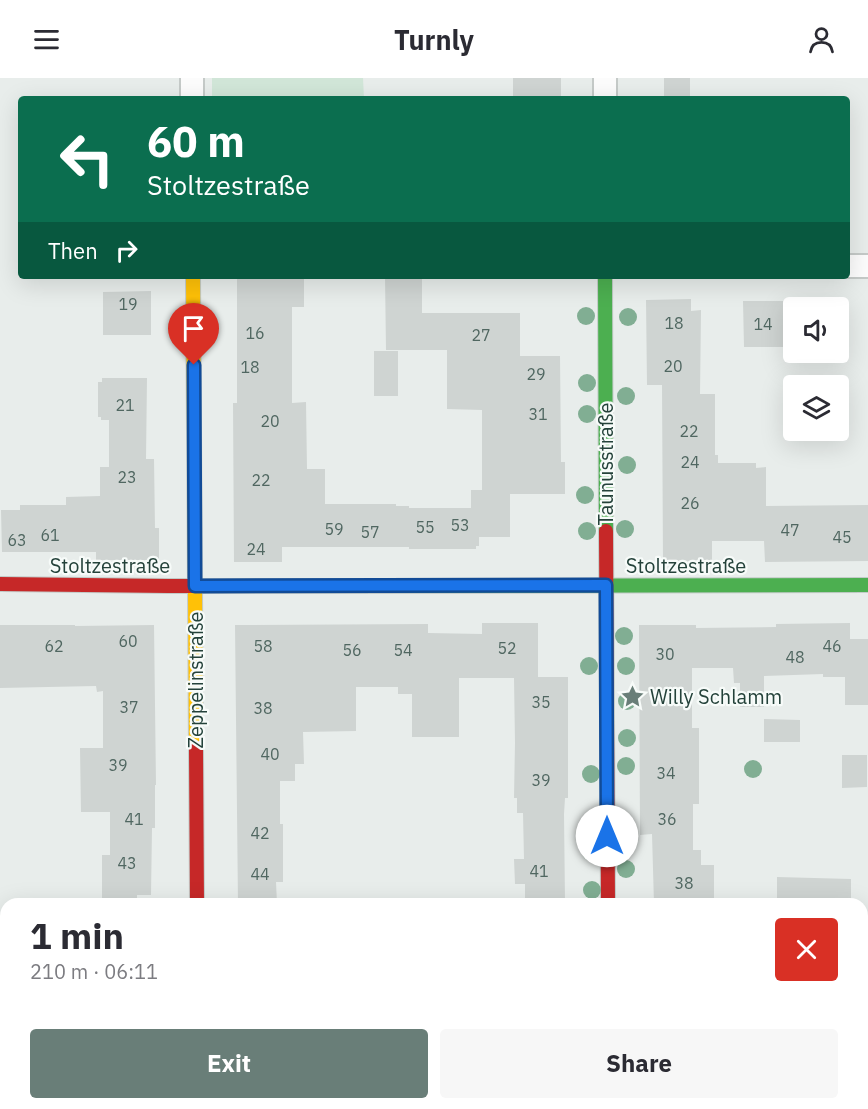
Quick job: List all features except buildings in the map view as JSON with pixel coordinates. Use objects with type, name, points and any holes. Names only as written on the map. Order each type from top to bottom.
[{"type":"street","points":[[192,78],[192,96]]},
{"type":"street","points":[[605,78],[605,96]]},
{"type":"street","points":[[850,266],[868,266]]},
{"type":"street","name":"Zeppelinstraße","points":[[193,279],[197,898]]},
{"type":"street","name":"Taunusstraße","points":[[606,279],[608,898]]},
{"type":"street","name":"Stoltzestraße","points":[[0,584],[868,585]]},
{"type":"green space","points":[[212,78],[363,78],[364,96],[212,96]]},
{"type":"traffic: fast","points":[[605,279],[606,531]]},
{"type":"traffic: fast","points":[[374,586],[868,585]]},
{"type":"traffic: slow","points":[[193,279],[196,748]]},
{"type":"traffic: jam","points":[[606,531],[608,898]]},
{"type":"traffic: jam","points":[[0,584],[374,586]]},
{"type":"traffic: jam","points":[[196,748],[197,898]]},
{"type":"place","name":"Willy Schlamm","points":[[632,697]]},
{"type":"route","points":[[194,365],[195,586],[606,585],[607,836]]}]
